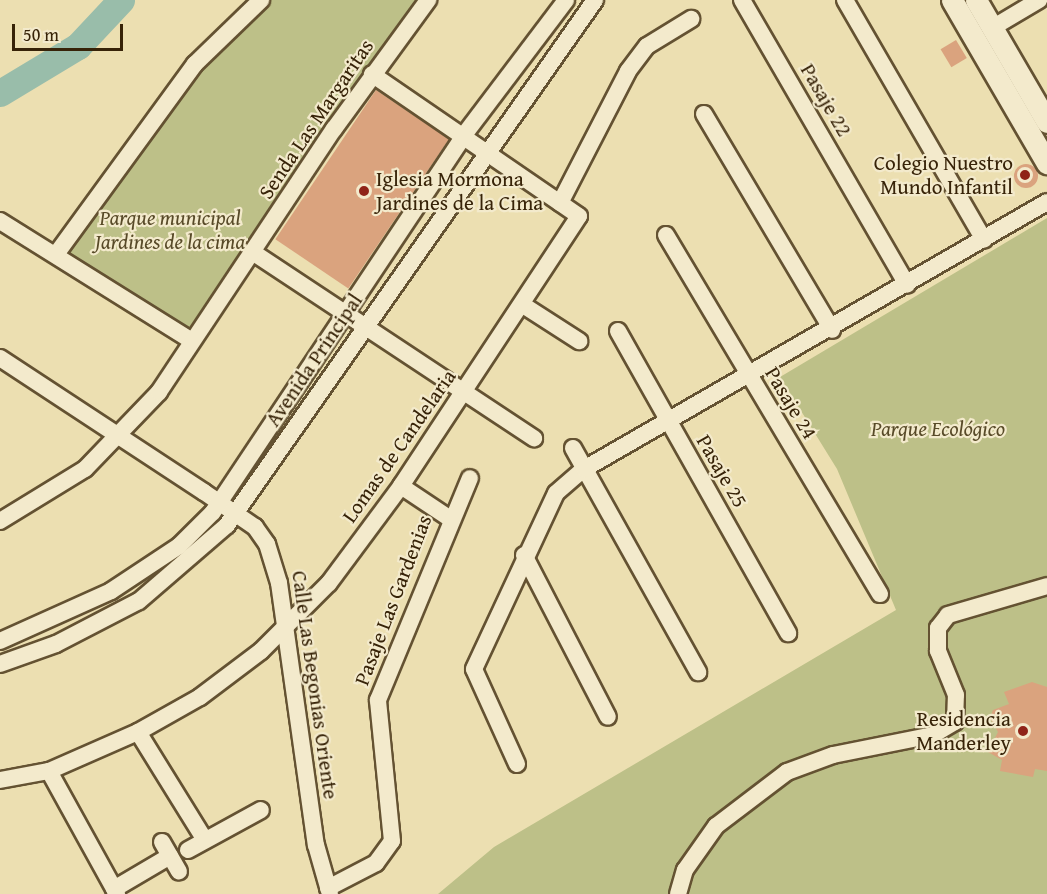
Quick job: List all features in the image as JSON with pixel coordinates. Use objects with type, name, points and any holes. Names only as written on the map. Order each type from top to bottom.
[{"type":"street","points":[[57,253],[195,64],[261,0]]},
{"type":"street","name":"Senda Las Margaritas","points":[[0,521],[85,469],[159,392],[372,74],[428,0]]},
{"type":"street","name":"Avenida Principal","points":[[0,641],[111,591],[179,546],[220,504],[344,312],[464,135],[566,0]]},
{"type":"street","name":"Avenida Principal","points":[[0,664],[56,644],[139,601],[186,565],[236,515],[365,326],[595,0]]},
{"type":"street","name":"Pasaje 22","points":[[742,0],[908,285]]},
{"type":"street","points":[[845,0],[984,240]]},
{"type":"street","points":[[952,0],[1047,163]]},
{"type":"street","points":[[976,0],[1044,109]]},
{"type":"street","points":[[992,28],[1039,0]]},
{"type":"street","points":[[560,203],[628,71],[647,46],[691,19]]},
{"type":"street","name":"Lomas de Candelaria","points":[[0,780],[49,771],[138,732],[200,697],[261,651],[283,626],[329,583],[401,486],[523,305],[579,216],[372,74]]},
{"type":"street","points":[[704,114],[832,330]]},
{"type":"street","points":[[517,764],[474,669],[524,555],[556,493],[584,469],[667,420],[832,330],[1047,202]]},
{"type":"street","points":[[0,221],[57,253],[192,341]]},
{"type":"street","name":"Pasaje 24","points":[[666,235],[880,594]]},
{"type":"street","points":[[254,253],[534,438]]},
{"type":"street","points":[[523,305],[579,341]]},
{"type":"street","name":"Pasaje 25","points":[[618,331],[788,633]]},
{"type":"street","name":"Calle Las Begonias Oriente","points":[[0,358],[117,438],[255,527],[274,560],[316,845],[329,891]]},
{"type":"street","points":[[573,448],[698,672]]},
{"type":"street","name":"Pasaje Las Gardenias","points":[[329,891],[376,863],[392,841],[378,700],[449,518],[470,478]]},
{"type":"street","points":[[401,486],[449,518]]},
{"type":"street","points":[[524,555],[609,717]]},
{"type":"street","points":[[678,894],[686,870],[716,826],[788,772],[833,755],[933,735],[955,722],[956,695],[938,651],[938,628],[948,615],[1047,586]]},
{"type":"street","points":[[138,732],[205,840]]},
{"type":"street","points":[[49,771],[116,891],[170,856]]},
{"type":"street","points":[[188,850],[261,810]]},
{"type":"green space","name":"Parque municipal Jardines de la cima","points":[[271,0],[420,0],[371,61],[187,331],[66,252],[197,74]]},
{"type":"green space","name":"Parque Ecológico","points":[[1047,218],[1047,894],[438,894],[494,847],[896,610],[837,469],[780,377]]},
{"type":"building","points":[[956,40],[967,58],[951,67],[941,49]]},
{"type":"building","name":"Iglesia Mormona Jardines de la Cima","points":[[376,90],[449,139],[348,288],[275,239]]},
{"type":"building","name":"Colegio Nuestro Mundo Infantil","points":[[1026,164],[1031,165],[1037,171],[1037,181],[1031,187],[1026,188],[1021,187],[1015,181],[1014,176],[1015,171],[1021,165]]},
{"type":"building","name":"Residencia Manderley","points":[[1032,682],[1047,687],[1047,771],[1035,769],[1033,777],[1000,771],[1002,760],[988,752],[998,732],[990,718],[993,710],[1009,704],[1004,692]]},
{"type":"waterway","points":[[0,93],[78,46],[121,0]]},
{"type":"place","name":"Colegio Nuestro Mundo Infantil","points":[[1025,175]]},
{"type":"place","name":"Iglesia Mormona Jardines de la Cima","points":[[364,191]]},
{"type":"place","name":"Residencia Manderley","points":[[1023,731]]}]
